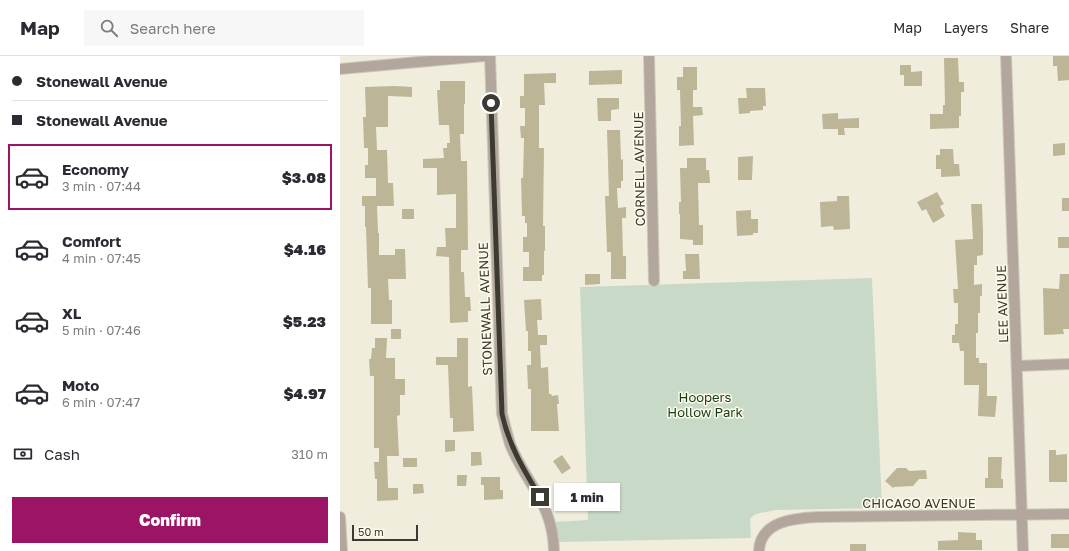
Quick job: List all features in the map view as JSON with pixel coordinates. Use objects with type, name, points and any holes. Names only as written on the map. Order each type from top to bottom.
[{"type":"street","points":[[340,68],[485,56]]},
{"type":"street","name":"STONEWALL AVENUE","points":[[490,56],[502,414],[506,431],[514,452],[548,514],[552,530],[554,551]]},
{"type":"street","name":"CORNELL AVENUE","points":[[649,56],[654,281]]},
{"type":"street","name":"LEE AVENUE","points":[[1006,56],[1022,551]]},
{"type":"street","points":[[1017,366],[1069,364]]},
{"type":"street","name":"CHICAGO AVENUE","points":[[759,551],[761,539],[772,527],[788,521],[818,516],[1069,514]]},
{"type":"street","points":[[340,517],[342,551]]},
{"type":"green space","name":"Hoopers Hollow Park","points":[[872,278],[882,508],[776,510],[760,513],[754,515],[750,519],[751,538],[559,542],[555,522],[588,520],[580,287]]},
{"type":"building","points":[[1053,56],[1069,56],[1069,80],[1058,81],[1057,66],[1053,66]]},
{"type":"building","points":[[944,58],[958,58],[959,82],[964,82],[964,92],[961,92],[961,116],[959,116],[959,128],[930,129],[930,114],[943,114],[943,105],[945,105]]},
{"type":"building","points":[[900,65],[911,65],[911,72],[922,71],[922,86],[904,86],[904,75],[900,75]]},
{"type":"building","points":[[683,67],[697,67],[697,90],[693,90],[693,107],[702,107],[703,115],[693,116],[694,145],[679,146],[679,126],[681,126],[680,90],[677,90],[677,77],[683,77]]},
{"type":"building","points":[[622,70],[622,84],[589,85],[589,71]]},
{"type":"building","points":[[556,73],[556,83],[544,83],[545,105],[539,105],[539,148],[544,148],[544,275],[542,275],[542,281],[523,281],[523,267],[529,267],[529,252],[523,252],[523,237],[527,237],[527,223],[525,223],[525,216],[522,216],[521,178],[523,178],[524,138],[521,138],[520,126],[525,126],[525,108],[520,108],[520,96],[524,96],[524,74]]},
{"type":"building","points":[[440,81],[465,81],[464,134],[460,134],[461,161],[467,161],[468,250],[461,250],[461,272],[464,272],[465,297],[470,297],[471,311],[468,311],[468,322],[450,323],[449,257],[436,256],[437,247],[446,247],[445,228],[456,228],[456,194],[437,195],[437,168],[423,168],[423,159],[444,158],[443,148],[447,148],[447,143],[450,143],[449,125],[439,125],[437,90],[440,90]]},
{"type":"building","points":[[365,87],[412,87],[412,97],[388,96],[388,127],[376,127],[377,150],[387,150],[388,183],[393,183],[394,206],[377,206],[379,255],[395,255],[395,249],[405,249],[406,279],[388,279],[389,300],[392,300],[392,324],[371,324],[371,288],[368,288],[365,206],[362,206],[362,196],[376,196],[376,178],[365,178],[365,165],[368,165],[368,148],[364,148],[363,117],[366,117]]},
{"type":"building","points":[[746,88],[765,88],[766,106],[763,106],[763,110],[739,114],[738,98],[747,98]]},
{"type":"building","points":[[597,98],[619,98],[619,109],[611,110],[611,121],[598,121]]},
{"type":"building","points":[[838,113],[838,119],[859,118],[859,128],[844,128],[845,135],[838,135],[838,129],[823,129],[822,114]]},
{"type":"building","points":[[607,130],[620,130],[621,160],[623,159],[623,181],[621,181],[621,188],[617,188],[618,208],[626,207],[626,218],[622,218],[623,256],[626,256],[626,279],[611,279],[611,252],[607,252],[605,196],[609,196]]},
{"type":"building","points":[[1065,143],[1065,155],[1053,156],[1053,144]]},
{"type":"building","points":[[940,149],[953,149],[954,164],[959,164],[960,176],[941,177],[941,169],[936,169],[936,155],[940,155]]},
{"type":"building","points":[[753,156],[752,180],[738,180],[738,157]]},
{"type":"building","points":[[687,158],[706,158],[706,170],[709,170],[710,183],[698,183],[699,225],[703,225],[703,245],[693,245],[693,240],[680,239],[680,168],[687,168]]},
{"type":"building","points":[[937,192],[944,204],[940,206],[945,216],[933,223],[926,209],[922,211],[917,202]]},
{"type":"building","points":[[837,196],[849,196],[850,229],[834,230],[833,226],[821,227],[820,202],[837,201]]},
{"type":"building","points":[[1062,198],[1069,198],[1069,211],[1062,211]]},
{"type":"building","points":[[971,204],[982,204],[983,231],[983,255],[977,256],[977,265],[974,265],[974,285],[982,284],[980,313],[978,313],[978,333],[976,333],[976,358],[979,358],[979,363],[987,363],[987,396],[997,396],[995,417],[978,416],[979,385],[964,385],[964,351],[960,351],[959,343],[952,343],[952,335],[955,335],[955,324],[958,324],[958,303],[954,303],[953,289],[958,289],[955,240],[973,239]]},
{"type":"building","points":[[402,209],[414,209],[414,219],[402,219]]},
{"type":"building","points":[[751,210],[751,219],[758,219],[758,233],[753,233],[753,235],[737,236],[736,211]]},
{"type":"building","points":[[1058,237],[1069,237],[1069,248],[1058,248]]},
{"type":"building","points":[[685,254],[699,254],[700,279],[683,279],[683,271],[686,271]]},
{"type":"building","points":[[585,274],[600,274],[600,284],[585,285]]},
{"type":"building","points":[[1060,274],[1069,274],[1069,329],[1063,329],[1064,334],[1044,335],[1043,288],[1059,289]]},
{"type":"building","points":[[541,299],[542,320],[537,320],[538,335],[547,335],[547,345],[540,345],[541,368],[548,367],[549,394],[552,396],[558,395],[559,404],[557,404],[559,431],[531,431],[531,389],[528,389],[527,365],[531,365],[531,351],[528,351],[528,331],[526,331],[524,300]]},
{"type":"building","points":[[391,329],[401,329],[401,339],[391,339]]},
{"type":"building","points":[[375,338],[387,338],[386,358],[395,358],[395,379],[405,379],[405,395],[400,395],[400,415],[397,416],[399,456],[387,456],[388,488],[398,488],[398,500],[377,501],[377,479],[375,479],[374,462],[379,462],[379,448],[374,448],[374,376],[370,376],[369,359],[371,359],[372,348],[375,348]]},
{"type":"building","points":[[457,338],[468,338],[468,387],[472,386],[474,431],[453,432],[453,418],[450,418],[448,365],[436,365],[436,357],[457,357]]},
{"type":"building","points":[[445,440],[455,440],[455,451],[445,452]]},
{"type":"building","points":[[1049,450],[1056,450],[1056,455],[1067,454],[1067,482],[1049,482]]},
{"type":"building","points":[[471,452],[481,452],[482,465],[471,466]]},
{"type":"building","points":[[562,455],[571,468],[562,474],[553,461]]},
{"type":"building","points":[[988,457],[1002,457],[1001,479],[1003,479],[1003,488],[985,488],[985,478],[988,478]]},
{"type":"building","points":[[403,458],[417,458],[417,467],[403,467]]},
{"type":"building","points":[[897,468],[906,468],[909,471],[926,470],[927,479],[919,479],[913,486],[893,488],[885,481]]},
{"type":"building","points":[[457,475],[467,475],[466,486],[457,486]]},
{"type":"building","points":[[481,477],[500,477],[500,490],[503,490],[503,499],[484,500],[484,485],[481,485]]},
{"type":"building","points":[[413,484],[423,484],[424,493],[413,494]]},
{"type":"building","points":[[958,532],[976,533],[976,540],[982,540],[982,550],[938,550],[938,541],[958,540]]},
{"type":"building","points":[[1051,534],[1069,534],[1069,548],[1051,548]]},
{"type":"building","points":[[850,544],[866,544],[866,551],[850,551]]},
{"type":"route","points":[[491,103],[502,414],[510,444],[540,497]]}]
